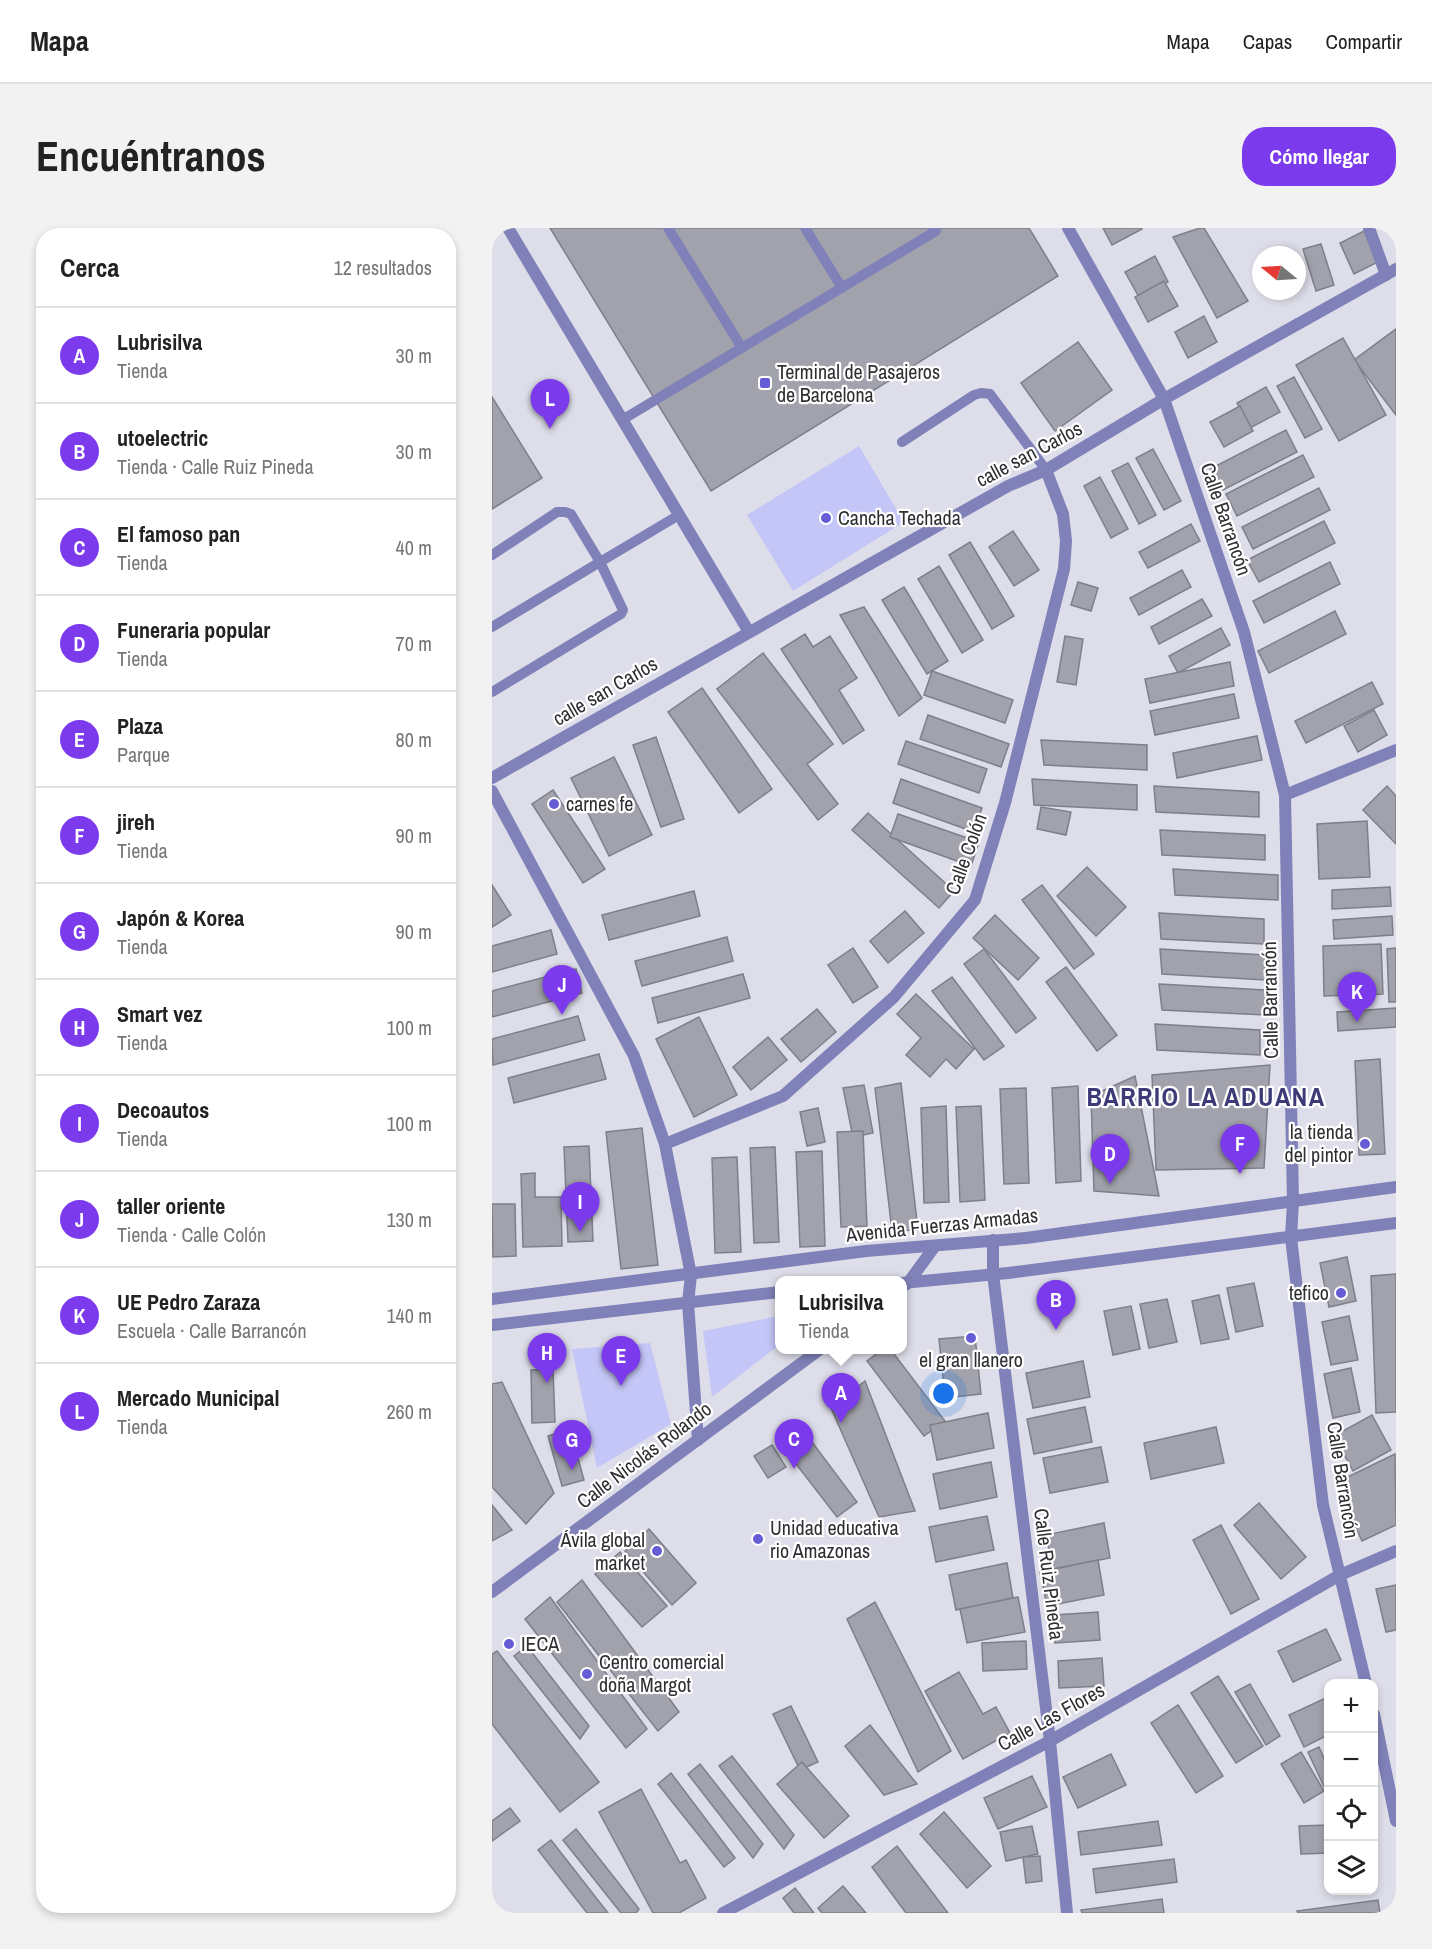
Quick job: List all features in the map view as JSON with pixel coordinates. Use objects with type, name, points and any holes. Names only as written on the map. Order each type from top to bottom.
[{"type":"street","points":[[508,228],[749,632]]},
{"type":"street","name":"Calle Barrancón","points":[[1068,228],[1164,399],[1244,632],[1285,795],[1293,1202],[1291,1238],[1323,1505],[1365,1679]]},
{"type":"street","points":[[1369,228],[1391,272]]},
{"type":"street","name":"calle san Carlos","points":[[492,778],[1008,486],[1046,470],[1164,399],[1391,272]]},
{"type":"street","name":"Calle Colón","points":[[665,1144],[783,1096],[894,997],[975,900],[1005,803],[1064,569],[1066,541],[1063,514],[1046,470]]},
{"type":"street","points":[[1285,795],[1396,750]]},
{"type":"street","points":[[492,791],[634,1056],[665,1144],[691,1275],[688,1303],[698,1440]]},
{"type":"street","name":"Avenida Fuerzas Armadas","points":[[492,1299],[866,1251],[993,1240],[1396,1187]]},
{"type":"street","points":[[907,1284],[1396,1224]]},
{"type":"street","name":"Calle Ruiz Pineda","points":[[993,1240],[993,1274],[1050,1741],[1067,1913]]},
{"type":"street","points":[[907,1280],[935,1246]]},
{"type":"street","points":[[492,1325],[775,1293]]},
{"type":"street","name":"Calle Nicolás Rolando","points":[[492,1592],[814,1354]]},
{"type":"street","name":"Calle Las Flores","points":[[723,1913],[1050,1741],[1340,1575],[1396,1551]]},
{"type":"street","points":[[1378,1733],[1396,1821]]},
{"type":"lane","points":[[668,228],[742,348]]},
{"type":"lane","points":[[805,228],[842,288]]},
{"type":"lane","points":[[622,420],[936,231],[934,228]]},
{"type":"lane","points":[[902,442],[974,395],[990,394],[1046,470]]},
{"type":"lane","points":[[492,555],[557,512],[571,514],[600,562],[624,610],[621,614],[492,692]]},
{"type":"lane","points":[[492,627],[679,515]]},
{"type":"shaded area","name":"Cancha Techada","points":[[859,446],[904,522],[793,591],[747,515]]},
{"type":"shaded area","points":[[775,1317],[775,1348],[712,1397],[703,1331]]},
{"type":"shaded area","points":[[650,1343],[671,1424],[597,1468],[572,1349]]},
{"type":"building","name":"Terminal de Pasajeros de Barcelona","points":[[550,228],[1029,228],[1058,276],[711,491]]},
{"type":"building","points":[[1103,228],[1141,228],[1142,229],[1112,245]]},
{"type":"building","points":[[1204,228],[1248,301],[1217,318],[1173,237]]},
{"type":"building","points":[[1364,231],[1378,262],[1354,274],[1340,243]]},
{"type":"building","points":[[1321,244],[1334,285],[1316,291],[1306,259],[1306,248]]},
{"type":"building","points":[[1155,256],[1168,282],[1139,297],[1125,272]]},
{"type":"building","points":[[1164,281],[1178,306],[1148,322],[1135,297]]},
{"type":"building","points":[[1204,316],[1217,342],[1188,358],[1175,332]]},
{"type":"building","points":[[1396,329],[1396,415],[1354,360]]},
{"type":"building","points":[[1343,338],[1386,415],[1339,441],[1296,365]]},
{"type":"building","points":[[1078,342],[1112,390],[1055,431],[1021,383]]},
{"type":"building","points":[[1294,377],[1322,429],[1305,438],[1277,386]]},
{"type":"building","points":[[1266,387],[1280,412],[1250,428],[1237,403]]},
{"type":"building","points":[[492,397],[542,478],[492,509]]},
{"type":"building","points":[[1240,406],[1253,431],[1224,447],[1210,422]]},
{"type":"building","points":[[1286,430],[1297,452],[1221,491],[1210,469]]},
{"type":"building","points":[[1153,449],[1181,501],[1164,510],[1136,458]]},
{"type":"building","points":[[1303,455],[1314,477],[1237,516],[1226,494]]},
{"type":"building","points":[[1128,463],[1156,515],[1139,524],[1112,471]]},
{"type":"building","points":[[1100,477],[1128,529],[1111,538],[1084,486]]},
{"type":"building","points":[[1319,488],[1330,510],[1253,549],[1242,527]]},
{"type":"building","points":[[1324,521],[1335,543],[1259,582],[1247,560]]},
{"type":"building","points":[[1191,524],[1200,541],[1148,568],[1139,552]]},
{"type":"building","points":[[1013,531],[1039,570],[1014,586],[989,547]]},
{"type":"building","points":[[970,542],[1014,616],[992,629],[949,555]]},
{"type":"building","points":[[1330,562],[1340,584],[1264,623],[1253,601]]},
{"type":"building","points":[[939,566],[983,640],[962,653],[918,579]]},
{"type":"building","points":[[1182,570],[1191,587],[1139,615],[1130,598]]},
{"type":"building","points":[[1078,582],[1098,588],[1091,611],[1071,605]]},
{"type":"building","points":[[904,587],[948,661],[927,674],[882,600]]},
{"type":"building","points":[[1202,599],[1212,616],[1159,644],[1151,627]]},
{"type":"building","points":[[864,607],[922,698],[899,716],[840,615]]},
{"type":"building","points":[[1335,611],[1346,634],[1269,673],[1258,651]]},
{"type":"building","points":[[1221,628],[1230,645],[1178,673],[1169,656]]},
{"type":"building","points":[[805,634],[813,647],[830,636],[857,678],[839,690],[864,730],[843,744],[781,649]]},
{"type":"building","points":[[1065,636],[1083,639],[1076,685],[1057,682]]},
{"type":"building","points":[[763,653],[833,744],[807,764],[838,804],[818,820],[717,689]]},
{"type":"building","points":[[1230,662],[1234,686],[1150,703],[1145,679]]},
{"type":"building","points":[[932,671],[1013,700],[1005,723],[924,695]]},
{"type":"building","points":[[1372,682],[1383,704],[1306,743],[1295,721]]},
{"type":"building","points":[[702,688],[772,789],[739,813],[668,712]]},
{"type":"building","points":[[1234,694],[1239,718],[1155,735],[1150,711]]},
{"type":"building","points":[[1374,710],[1387,735],[1358,752],[1344,726]]},
{"type":"building","points":[[928,715],[1009,744],[1001,767],[920,739]]},
{"type":"building","points":[[1257,736],[1262,760],[1177,778],[1173,753]]},
{"type":"building","points":[[656,737],[684,819],[661,827],[633,745]]},
{"type":"building","points":[[1041,740],[1147,745],[1147,770],[1044,765]]},
{"type":"building","points":[[906,741],[987,769],[979,793],[898,764]]},
{"type":"building","points":[[614,757],[652,835],[609,856],[571,778]]},
{"type":"building","points":[[901,779],[982,808],[974,832],[893,803]]},
{"type":"building","points":[[1032,779],[1137,785],[1137,810],[1034,805]]},
{"type":"building","points":[[1154,786],[1259,792],[1259,817],[1156,812]]},
{"type":"building","points":[[1387,786],[1396,796],[1396,844],[1363,810]]},
{"type":"building","points":[[553,790],[605,869],[583,883],[532,804]]},
{"type":"building","points":[[1041,807],[1071,812],[1066,835],[1037,829]]},
{"type":"building","points":[[868,813],[954,891],[939,908],[852,830]]},
{"type":"building","points":[[898,814],[979,842],[971,866],[890,837]]},
{"type":"building","points":[[1367,821],[1370,877],[1319,879],[1317,824]]},
{"type":"building","points":[[1160,830],[1265,835],[1265,860],[1162,855]]},
{"type":"building","points":[[1087,867],[1126,907],[1096,936],[1057,896]]},
{"type":"building","points":[[1173,869],[1278,875],[1278,900],[1175,895]]},
{"type":"building","points":[[492,885],[511,915],[492,927]]},
{"type":"building","points":[[1042,885],[1094,954],[1074,969],[1022,900]]},
{"type":"building","points":[[1390,887],[1391,906],[1332,909],[1332,890]]},
{"type":"building","points":[[694,891],[700,916],[609,940],[602,915]]},
{"type":"building","points":[[905,911],[924,933],[888,963],[870,941]]},
{"type":"building","points":[[1159,913],[1264,919],[1264,944],[1161,939]]},
{"type":"building","points":[[995,915],[1039,958],[1018,980],[973,938]]},
{"type":"building","points":[[1392,916],[1393,935],[1334,939],[1333,920]]},
{"type":"building","points":[[551,930],[557,954],[492,972],[492,946]]},
{"type":"building","points":[[727,937],[733,961],[642,986],[635,961]]},
{"type":"building","points":[[1381,944],[1383,994],[1324,996],[1323,946]]},
{"type":"building","points":[[853,948],[878,987],[853,1003],[828,965]]},
{"type":"building","points":[[1396,948],[1396,1002],[1389,1002],[1387,949]]},
{"type":"building","points":[[984,949],[1036,1018],[1016,1033],[964,964]]},
{"type":"building","points":[[1160,949],[1265,955],[1265,980],[1162,974]]},
{"type":"building","points":[[1066,967],[1117,1035],[1097,1051],[1046,982]]},
{"type":"building","points":[[576,969],[582,993],[492,1017],[492,991]]},
{"type":"building","points":[[743,974],[750,998],[658,1023],[652,998]]},
{"type":"building","points":[[952,977],[1004,1046],[984,1060],[932,991]]},
{"type":"building","points":[[1159,984],[1265,990],[1265,1015],[1162,1010]]},
{"type":"building","points":[[916,994],[974,1049],[956,1069],[946,1059],[930,1077],[906,1055],[921,1038],[897,1014]]},
{"type":"building","points":[[1396,1008],[1396,1027],[1338,1031],[1337,1012]]},
{"type":"building","points":[[817,1009],[836,1032],[801,1062],[781,1039]]},
{"type":"building","points":[[578,1016],[585,1040],[493,1065],[492,1039]]},
{"type":"building","points":[[699,1017],[737,1095],[694,1117],[656,1039]]},
{"type":"building","points":[[1155,1024],[1260,1030],[1260,1055],[1157,1050]]},
{"type":"building","points":[[768,1037],[787,1060],[751,1090],[733,1067]]},
{"type":"building","points":[[599,1054],[606,1079],[514,1103],[508,1078]]},
{"type":"building","points":[[1380,1059],[1385,1154],[1359,1155],[1355,1061]]},
{"type":"building","points":[[1270,1065],[1264,1168],[1156,1170],[1152,1075]]},
{"type":"building","points":[[1135,1076],[1159,1196],[1094,1191],[1091,1096]]},
{"type":"building","points":[[901,1083],[918,1230],[892,1231],[875,1088]]},
{"type":"building","points":[[864,1085],[873,1133],[853,1137],[843,1088]]},
{"type":"building","points":[[1078,1086],[1081,1181],[1056,1183],[1052,1088]]},
{"type":"building","points":[[1026,1088],[1029,1183],[1004,1184],[1000,1089]]},
{"type":"building","points":[[946,1106],[949,1202],[924,1203],[921,1108]]},
{"type":"building","points":[[981,1106],[985,1200],[960,1202],[956,1107]]},
{"type":"building","points":[[818,1108],[825,1142],[807,1146],[800,1112]]},
{"type":"building","points":[[642,1128],[658,1265],[621,1269],[606,1132]]},
{"type":"building","points":[[863,1131],[867,1226],[841,1227],[837,1132]]},
{"type":"building","points":[[589,1146],[593,1241],[568,1242],[564,1147]]},
{"type":"building","points":[[775,1147],[779,1242],[754,1243],[750,1148]]},
{"type":"building","points":[[822,1151],[825,1246],[800,1247],[796,1152]]},
{"type":"building","points":[[737,1157],[741,1252],[715,1253],[712,1158]]},
{"type":"building","points":[[535,1173],[535,1197],[561,1197],[562,1246],[523,1247],[521,1174]]},
{"type":"building","points":[[492,1204],[515,1204],[516,1256],[493,1257]]},
{"type":"building","points":[[1347,1257],[1356,1301],[1329,1307],[1320,1263]]},
{"type":"building","points":[[1396,1274],[1396,1412],[1376,1413],[1371,1276]]},
{"type":"building","points":[[1254,1283],[1263,1326],[1236,1332],[1227,1288]]},
{"type":"building","points":[[1219,1295],[1229,1339],[1201,1344],[1192,1301]]},
{"type":"building","points":[[1167,1299],[1177,1342],[1149,1348],[1140,1304]]},
{"type":"building","points":[[1131,1306],[1140,1349],[1113,1355],[1104,1311]]},
{"type":"building","points":[[1349,1316],[1358,1360],[1331,1365],[1322,1322]]},
{"type":"building","points":[[975,1336],[981,1394],[945,1398],[939,1339]]},
{"type":"building","points":[[877,1354],[894,1354],[945,1421],[924,1436],[867,1361]]},
{"type":"building","points":[[1083,1361],[1090,1397],[1033,1408],[1026,1373]]},
{"type":"building","points":[[1351,1368],[1360,1412],[1333,1418],[1324,1374]]},
{"type":"building","points":[[553,1369],[555,1422],[532,1423],[531,1370]]},
{"type":"building","points":[[865,1381],[915,1511],[879,1517],[831,1408]]},
{"type":"building","points":[[502,1382],[554,1493],[526,1524],[492,1487],[492,1384]]},
{"type":"building","points":[[1085,1407],[1092,1442],[1034,1454],[1027,1419]]},
{"type":"building","points":[[988,1413],[994,1448],[937,1460],[930,1425]]},
{"type":"building","points":[[1372,1415],[1391,1450],[1353,1471],[1334,1436]]},
{"type":"building","points":[[800,1426],[857,1502],[837,1517],[779,1442]]},
{"type":"building","points":[[1216,1427],[1224,1463],[1151,1479],[1144,1443]]},
{"type":"building","points":[[570,1429],[584,1480],[562,1486],[548,1436]]},
{"type":"building","points":[[772,1445],[786,1467],[768,1478],[754,1456]]},
{"type":"building","points":[[1101,1447],[1108,1482],[1050,1493],[1043,1458]]},
{"type":"building","points":[[1395,1454],[1396,1525],[1362,1541],[1335,1483]]},
{"type":"building","points":[[991,1462],[997,1497],[940,1509],[933,1474]]},
{"type":"building","points":[[1259,1503],[1306,1557],[1281,1579],[1234,1525]]},
{"type":"building","points":[[492,1505],[512,1530],[492,1541]]},
{"type":"building","points":[[987,1516],[994,1550],[936,1562],[929,1527]]},
{"type":"building","points":[[1104,1523],[1110,1558],[1053,1569],[1046,1535]]},
{"type":"building","points":[[1221,1525],[1259,1599],[1231,1614],[1193,1540]]},
{"type":"building","points":[[649,1529],[696,1583],[672,1605],[625,1551]]},
{"type":"building","points":[[620,1552],[667,1606],[642,1627],[595,1574]]},
{"type":"building","points":[[1098,1560],[1104,1595],[1047,1606],[1040,1572]]},
{"type":"building","points":[[1007,1563],[1013,1598],[956,1610],[949,1575]]},
{"type":"building","points":[[582,1580],[679,1712],[658,1731],[557,1602]]},
{"type":"building","points":[[1396,1585],[1396,1630],[1386,1632],[1376,1589]]},
{"type":"building","name":"Centro comercial doña Margot","points":[[550,1597],[647,1729],[626,1748],[525,1619]]},
{"type":"building","points":[[1018,1597],[1025,1632],[967,1643],[960,1609]]},
{"type":"building","points":[[875,1602],[951,1751],[918,1772],[847,1619]]},
{"type":"building","points":[[1098,1612],[1100,1640],[1055,1643],[1054,1615]]},
{"type":"building","points":[[1326,1629],[1341,1660],[1293,1682],[1278,1651]]},
{"type":"building","points":[[1026,1641],[1027,1669],[983,1671],[982,1643]]},
{"type":"building","points":[[527,1646],[589,1726],[580,1739],[514,1656]]},
{"type":"building","points":[[497,1651],[599,1782],[560,1812],[492,1724],[492,1654]]},
{"type":"building","points":[[1102,1658],[1104,1686],[1059,1688],[1058,1661]]},
{"type":"building","points":[[959,1672],[983,1714],[996,1707],[1010,1733],[963,1759],[925,1691]]},
{"type":"building","points":[[1218,1676],[1263,1746],[1236,1763],[1191,1693]]},
{"type":"building","points":[[1250,1684],[1280,1736],[1266,1745],[1235,1692]]},
{"type":"building","points":[[1324,1699],[1324,1737],[1304,1747],[1289,1715]]},
{"type":"building","points":[[1178,1705],[1223,1776],[1196,1793],[1151,1723]]},
{"type":"building","points":[[791,1706],[818,1762],[800,1770],[773,1714]]},
{"type":"building","points":[[870,1725],[917,1784],[884,1795],[845,1746]]},
{"type":"building","points":[[1319,1747],[1324,1758],[1324,1787],[1308,1752]]},
{"type":"building","points":[[1301,1752],[1324,1791],[1304,1803],[1281,1764]]},
{"type":"building","points":[[1111,1754],[1126,1785],[1078,1808],[1063,1777]]},
{"type":"building","points":[[732,1756],[794,1835],[784,1849],[719,1766]]},
{"type":"building","points":[[802,1762],[849,1816],[824,1838],[777,1784]]},
{"type":"building","points":[[700,1764],[763,1844],[753,1858],[688,1774]]},
{"type":"building","points":[[671,1773],[735,1858],[724,1867],[658,1784]]},
{"type":"building","points":[[1032,1776],[1047,1807],[998,1829],[984,1798]]},
{"type":"building","points":[[641,1789],[680,1863],[686,1860],[706,1898],[679,1913],[653,1913],[599,1812]]},
{"type":"building","points":[[510,1808],[520,1821],[492,1841],[492,1821]]},
{"type":"building","points":[[944,1812],[991,1866],[967,1888],[920,1834]]},
{"type":"building","points":[[1158,1821],[1162,1845],[1081,1855],[1078,1832]]},
{"type":"building","points":[[1324,1825],[1324,1853],[1301,1854],[1299,1826]]},
{"type":"building","points":[[1032,1826],[1038,1854],[1006,1861],[1000,1832]]},
{"type":"building","points":[[576,1829],[639,1909],[636,1913],[621,1913],[563,1840]]},
{"type":"building","points":[[551,1840],[608,1913],[587,1913],[538,1850]]},
{"type":"building","points":[[897,1846],[948,1913],[906,1913],[872,1867]]},
{"type":"building","points":[[1040,1856],[1042,1881],[1026,1883],[1023,1857]]},
{"type":"building","points":[[1174,1859],[1177,1882],[1096,1893],[1093,1869]]},
{"type":"building","points":[[843,1886],[866,1913],[822,1913],[818,1908]]},
{"type":"building","points":[[795,1888],[814,1913],[794,1913],[783,1898]]},
{"type":"building","points":[[1162,1899],[1164,1913],[1082,1913],[1081,1910]]},
{"type":"building","points":[[1378,1900],[1380,1913],[1298,1913],[1297,1911]]},
{"type":"place","name":"Terminal de Pasajeros de Barcelona","points":[[765,383]]},
{"type":"place","name":"Mercado Municipal","points":[[550,429]]},
{"type":"place","name":"Cancha Techada","points":[[826,518]]},
{"type":"place","name":"carnes fe","points":[[554,804]]},
{"type":"place","name":"taller oriente","points":[[562,1015]]},
{"type":"place","name":"UE Pedro Zaraza","points":[[1357,1022]]},
{"type":"place","name":"la tienda del pintor","points":[[1365,1144]]},
{"type":"place","name":"jireh","points":[[1240,1174]]},
{"type":"place","name":"Funeraria popular","points":[[1110,1184]]},
{"type":"place","name":"Decoautos","points":[[580,1232]]},
{"type":"place","name":"tefico","points":[[1341,1293]]},
{"type":"place","name":"utoelectric","points":[[1056,1330]]},
{"type":"place","name":"el gran llanero","points":[[971,1338]]},
{"type":"place","name":"Smart vez","points":[[547,1383]]},
{"type":"place","name":"Plaza","points":[[621,1386]]},
{"type":"place","name":"Lubrisilva","points":[[841,1423]]},
{"type":"place","name":"El famoso pan","points":[[794,1469]]},
{"type":"place","name":"Japón & Korea","points":[[572,1470]]},
{"type":"place","name":"Unidad educativa rio Amazonas","points":[[758,1539]]},
{"type":"place","name":"Ávila global market","points":[[657,1551]]},
{"type":"place","name":"IECA","points":[[509,1644]]},
{"type":"place","name":"Centro comercial doña Margot","points":[[587,1674]]},
{"type":"district","name":"BARRIO LA ADUANA","points":[[1206,1097]]}]
